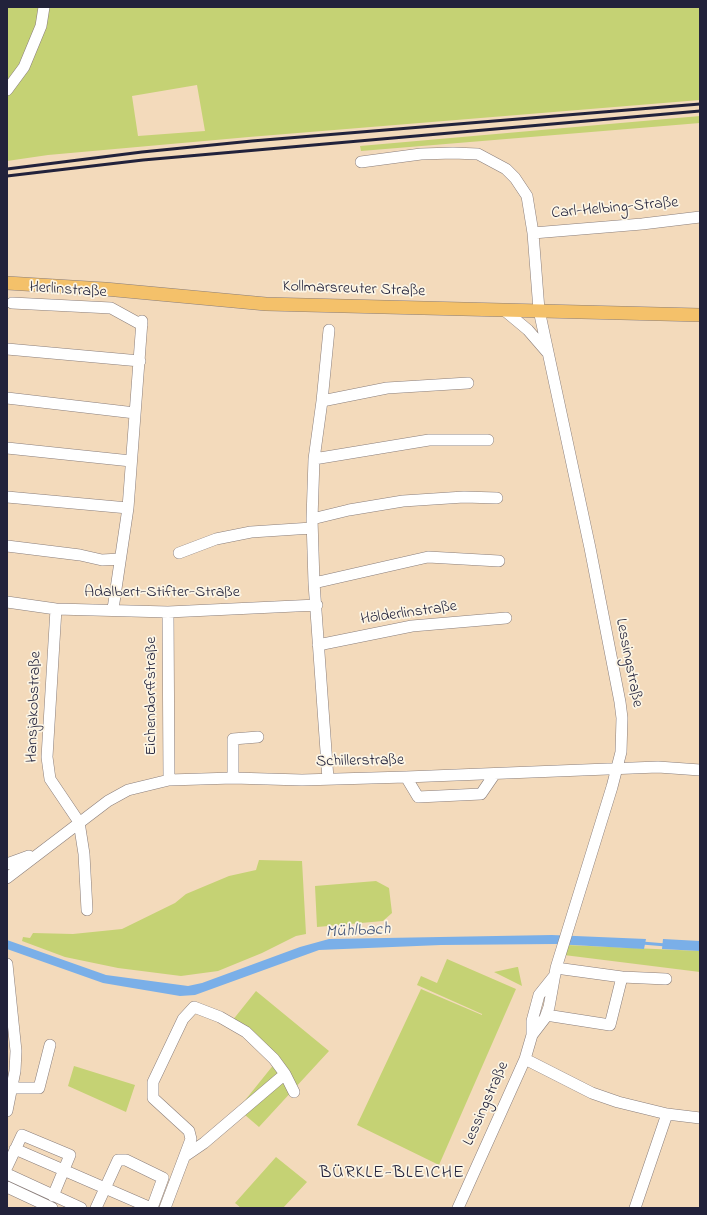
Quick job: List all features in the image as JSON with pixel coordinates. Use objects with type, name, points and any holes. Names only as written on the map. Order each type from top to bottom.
[{"type":"main road","name":"Kollmarsreuter Straße","points":[[7,283],[105,289],[266,304],[700,315]]},
{"type":"street","points":[[7,90],[24,67],[41,26],[44,7]]},
{"type":"street","name":"Carl-Helbing-Straße","points":[[361,162],[421,154],[453,152],[478,154],[506,169],[515,178],[527,196],[533,233],[539,310]]},
{"type":"street","name":"Carl-Helbing-Straße","points":[[533,233],[642,224],[700,217]]},
{"type":"street","name":"Herlinstraße","points":[[12,303],[111,308],[142,323],[128,508],[113,609]]},
{"type":"street","name":"Lessingstraße","points":[[504,310],[528,330],[548,353]]},
{"type":"street","name":"Lessingstraße","points":[[532,1035],[546,1015],[552,998],[556,971],[616,770],[622,741],[622,709],[590,548],[539,310]]},
{"type":"street","points":[[328,779],[314,583],[312,523],[314,459],[322,401],[329,330]]},
{"type":"street","points":[[7,349],[140,361]]},
{"type":"street","points":[[322,401],[387,388],[468,383]]},
{"type":"street","points":[[7,398],[135,413]]},
{"type":"street","points":[[314,459],[429,440],[488,440]]},
{"type":"street","points":[[7,448],[131,461]]},
{"type":"street","points":[[7,497],[128,508]]},
{"type":"street","points":[[179,553],[216,539],[312,523],[349,510],[403,501],[464,497],[497,498]]},
{"type":"street","points":[[7,546],[102,560],[120,559]]},
{"type":"street","points":[[314,583],[428,557],[499,561]]},
{"type":"street","name":"Adalbert-Stifter-Straße","points":[[7,602],[56,609],[113,609],[168,612],[316,605]]},
{"type":"street","name":"Hansjakobstraße","points":[[56,609],[47,757],[50,779],[79,822]]},
{"type":"street","name":"Eichendorffstraße","points":[[168,612],[169,780]]},
{"type":"street","name":"Hölderlinstraße","points":[[318,645],[412,626],[506,618]]},
{"type":"street","points":[[233,778],[233,739],[258,738]]},
{"type":"street","name":"Schillerstraße","points":[[7,878],[108,801],[128,790],[169,780],[233,778],[328,779],[494,775],[658,767],[700,770]]},
{"type":"street","points":[[406,777],[418,796],[481,794],[494,775]]},
{"type":"street","points":[[79,822],[84,854],[87,910]]},
{"type":"street","name":"Schillerstraße","points":[[7,864],[41,851]]},
{"type":"street","points":[[7,964],[16,1051],[13,1088],[7,1111]]},
{"type":"street","points":[[556,971],[666,979]]},
{"type":"street","name":"Lessingstraße","points":[[458,1208],[525,1059],[532,1035],[532,1021],[537,1000],[556,971]]},
{"type":"street","points":[[546,1015],[610,1025],[622,977]]},
{"type":"street","points":[[165,1208],[191,1139],[189,1131],[153,1098],[153,1082],[183,1019],[194,1007],[220,1017],[246,1032],[274,1059],[285,1074],[294,1092]]},
{"type":"street","points":[[13,1088],[39,1088],[50,1045]]},
{"type":"street","points":[[525,1059],[592,1092],[618,1102],[667,1114],[700,1118]]},
{"type":"street","points":[[185,1156],[204,1143],[285,1074]]},
{"type":"street","points":[[634,1208],[667,1114]]},
{"type":"street","points":[[7,1167],[22,1135],[70,1155],[53,1196]]},
{"type":"street","points":[[16,1149],[105,1189],[151,1208],[163,1178],[126,1160],[118,1160],[105,1189],[96,1208]]},
{"type":"street","points":[[7,1174],[81,1208]]},
{"type":"street","points":[[7,1187],[52,1208]]},
{"type":"green space","points":[[7,7],[700,7],[700,100],[249,137],[48,155],[7,161]],"holes":[[[197,85],[205,131],[138,136],[132,96]]]},
{"type":"green space","points":[[700,116],[700,123],[361,151],[360,146]]},
{"type":"green space","points":[[259,860],[302,861],[306,934],[296,936],[262,953],[218,971],[181,976],[118,968],[65,957],[22,941],[23,937],[30,938],[33,933],[73,934],[122,929],[175,903],[186,894],[229,876],[256,870]]},
{"type":"green space","points":[[376,881],[389,888],[392,913],[383,921],[317,927],[315,886]]},
{"type":"green space","points":[[566,945],[700,951],[700,972],[564,955]]},
{"type":"green space","points":[[447,959],[516,989],[439,1165],[357,1125],[421,989],[482,1015],[417,985],[421,976],[437,983]]},
{"type":"green space","points":[[517,967],[522,986],[494,972]]},
{"type":"green space","points":[[256,991],[329,1051],[259,1127],[238,1109],[275,1063],[232,1021]]},
{"type":"green space","points":[[74,1066],[135,1085],[126,1112],[68,1086]]},
{"type":"green space","points":[[276,1157],[307,1182],[283,1208],[241,1208],[235,1203]]},
{"type":"water","points":[[552,935],[646,939],[644,949],[555,944],[441,945],[319,950],[195,995],[180,996],[103,983],[7,949],[7,940],[106,975],[188,986],[202,983],[300,947],[329,939]]},
{"type":"water","points":[[663,939],[700,941],[700,951],[662,949]]},
{"type":"waterway","name":"Mühlbach","points":[[642,943],[666,945]]},
{"type":"railway","points":[[7,169],[142,152],[252,141],[700,104]]},
{"type":"railway","points":[[7,176],[143,160],[700,111]]},
{"type":"district","name":"BÜRKLE-BLEICHE","points":[[392,1174]]}]
